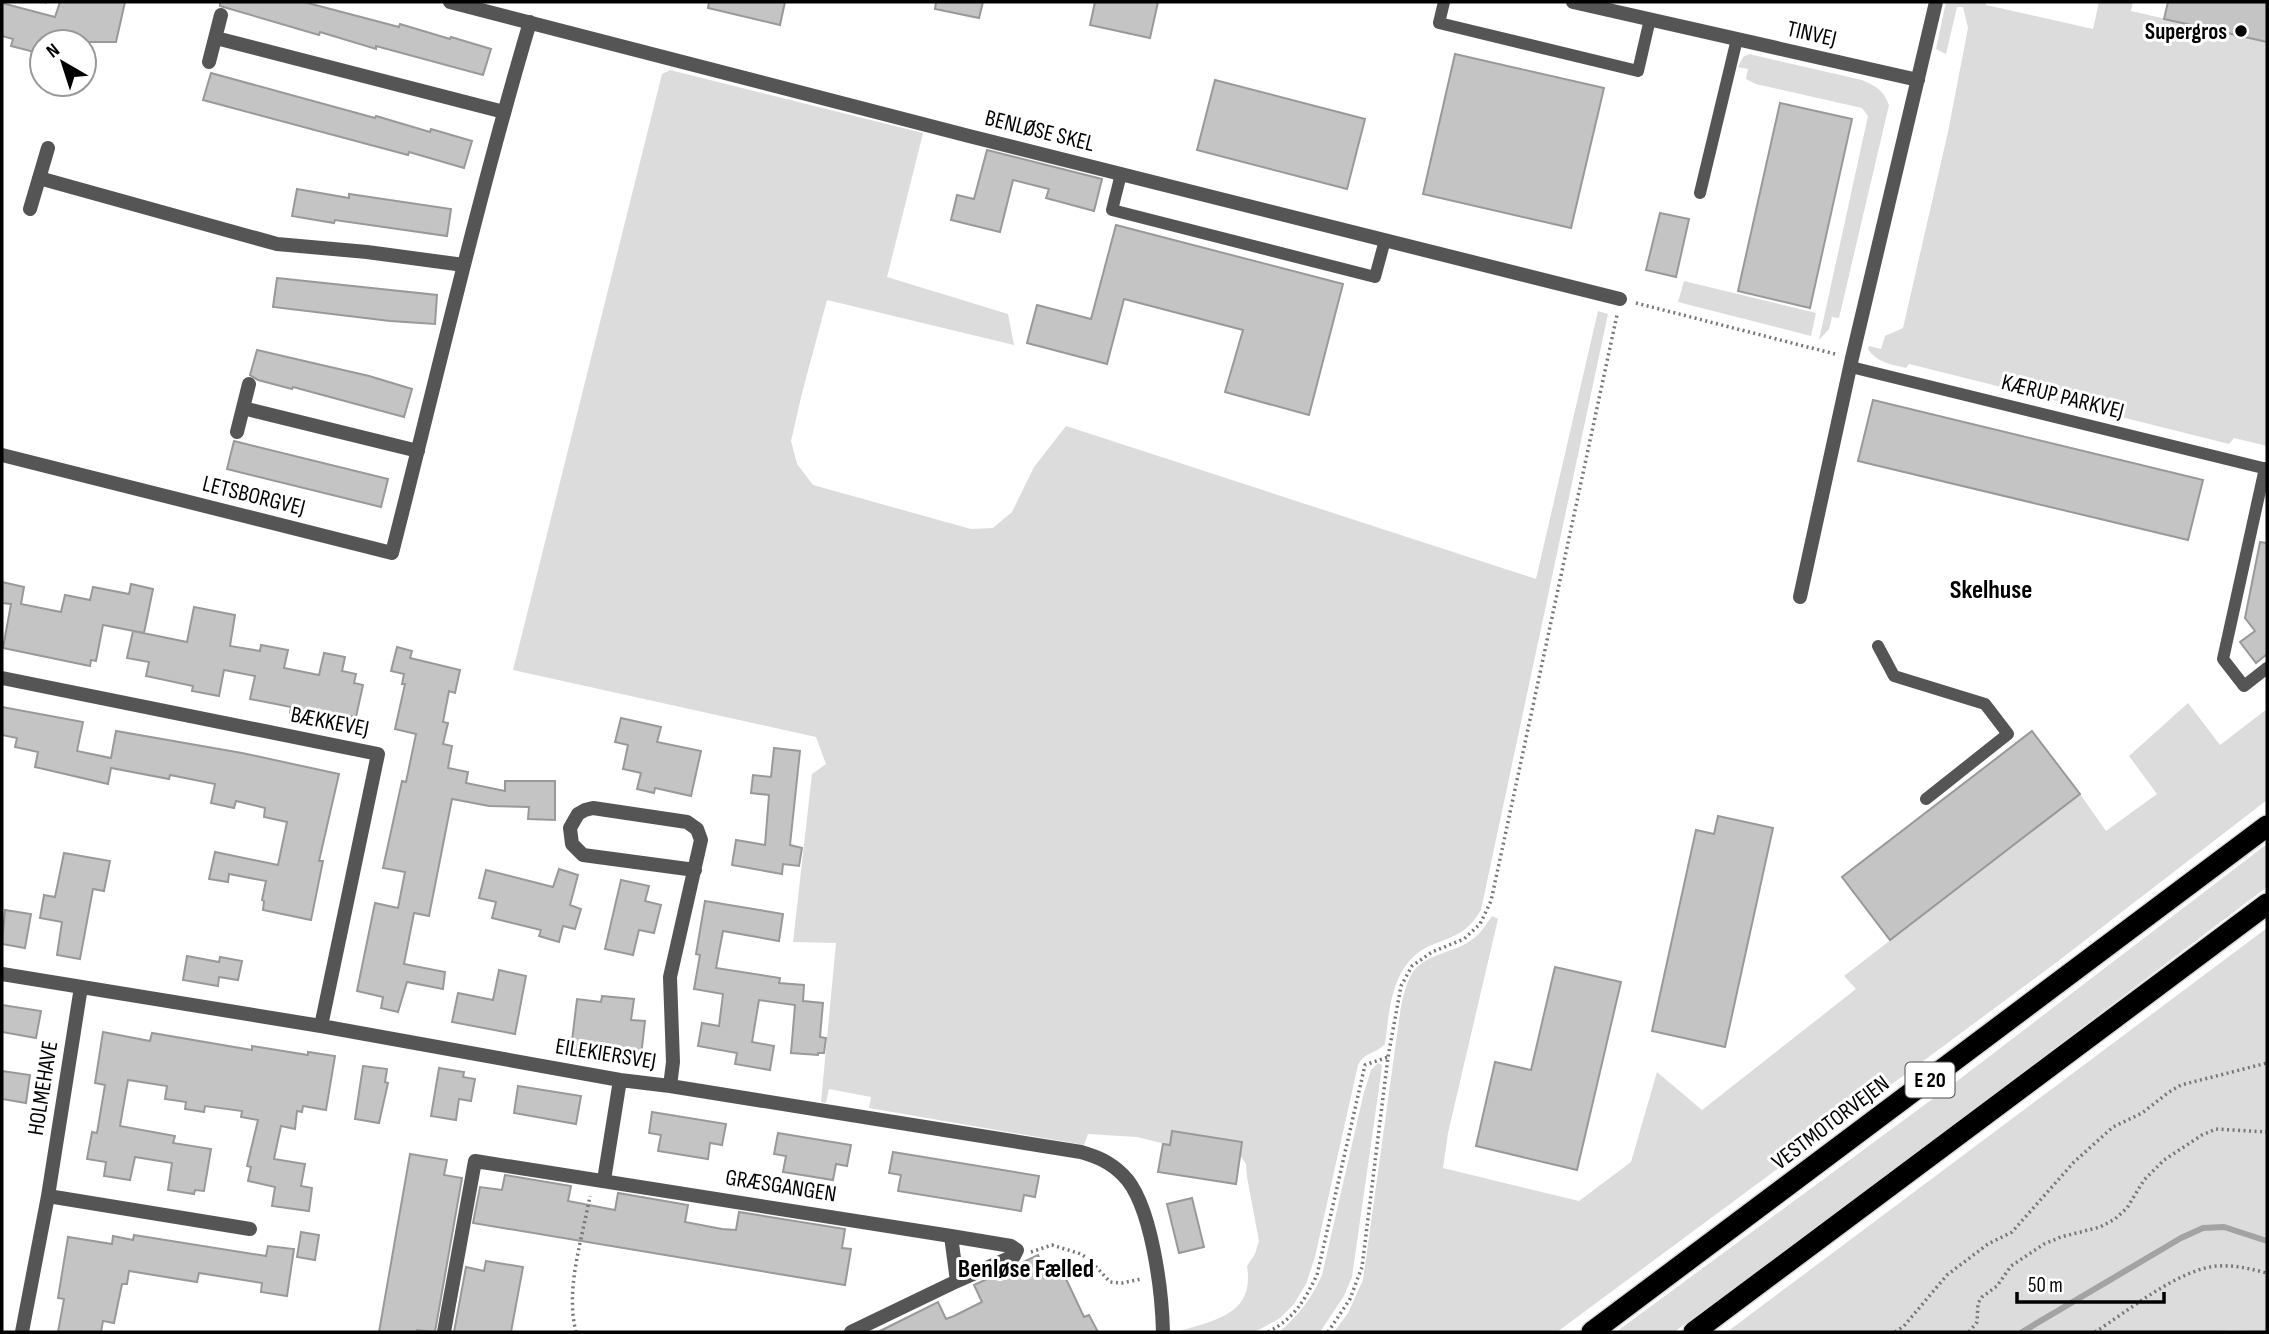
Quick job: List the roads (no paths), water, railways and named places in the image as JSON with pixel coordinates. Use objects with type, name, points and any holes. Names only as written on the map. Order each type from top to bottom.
[{"type":"highway","name":"VESTMOTORVEJEN","points":[[1592,1332],[2267,826]]},
{"type":"highway","name":"E 20","points":[[1694,1332],[2267,904]]},
{"type":"street","name":"BENLØSE SKEL","points":[[450,2],[1620,299]]},
{"type":"street","name":"TINVEJ","points":[[1573,2],[1918,80]]},
{"type":"street","points":[[1800,597],[1936,2]]},
{"type":"street","points":[[209,62],[221,15]]},
{"type":"street","name":"LETSBORGVEJ","points":[[2,455],[392,553],[503,112],[530,22]]},
{"type":"street","points":[[216,38],[503,112]]},
{"type":"street","points":[[30,209],[48,148]]},
{"type":"street","points":[[39,178],[277,244],[464,265]]},
{"type":"street","points":[[237,432],[249,384]]},
{"type":"street","points":[[243,408],[418,452]]},
{"type":"street","name":"BÆKKEVEJ","points":[[2,678],[377,754],[321,1026]]},
{"type":"street","points":[[670,1086],[673,1062],[670,977],[695,870],[701,840],[697,829],[687,822],[593,808],[578,814],[570,828],[572,844],[583,855],[695,870]]},
{"type":"street","name":"EILEKIERSVEJ","points":[[2,974],[321,1026],[620,1080],[1081,1152],[1105,1159],[1126,1177],[1140,1202],[1152,1244],[1163,1332]]},
{"type":"street","name":"HOLMEHAVE","points":[[22,1332],[48,1196],[80,987]]},
{"type":"street","points":[[599,1179],[620,1080]]},
{"type":"street","name":"GRÆSGANGEN","points":[[444,1332],[475,1161],[951,1236],[1010,1246],[1017,1250],[1014,1256],[957,1281]]},
{"type":"street","points":[[48,1196],[250,1229]]},
{"type":"street","points":[[851,1332],[957,1281],[951,1236]]},
{"type":"lane","points":[[1444,2],[1439,23],[1637,71],[1650,19]]},
{"type":"lane","points":[[1700,193],[1737,39]]},
{"type":"lane","points":[[1121,174],[1112,210],[1375,277],[1385,240]]},
{"type":"lane","name":"KÆRUP PARKVEJ","points":[[1852,363],[2266,468],[2223,659],[2244,686],[2267,668]]},
{"type":"lane","points":[[1878,646],[1894,676],[1985,704],[2008,734],[1926,799]]},
{"type":"waterway","points":[[2022,1332],[2181,1238],[2203,1228],[2224,1227],[2267,1241]]},
{"type":"place","name":"Supergros","points":[[2241,31]]},
{"type":"district","name":"Skelhuse","points":[[1991,589]]},
{"type":"district","name":"Benløse Fælled","points":[[1026,1268]]}]
